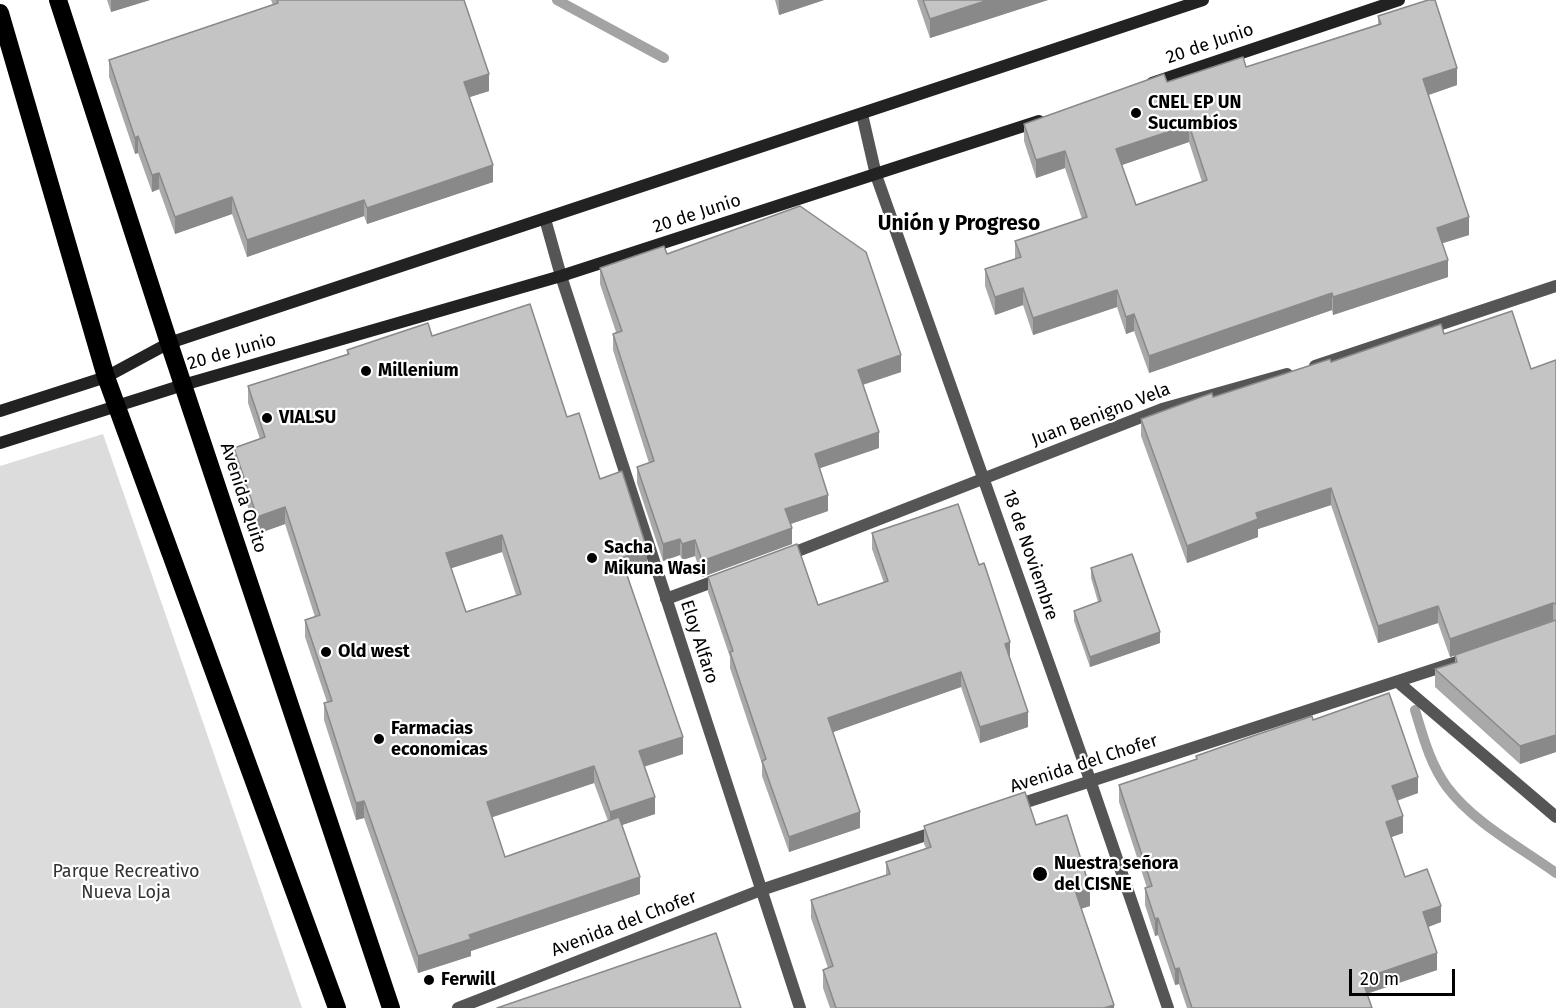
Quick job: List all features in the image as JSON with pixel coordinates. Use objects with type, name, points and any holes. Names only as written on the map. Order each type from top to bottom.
[{"type":"highway","name":"Avenida Quito","points":[[58,0],[169,343],[391,1008]]},
{"type":"highway","points":[[0,13],[106,377],[337,1008]]},
{"type":"street","name":"20 de Junio","points":[[0,411],[106,377],[169,343],[1203,0]]},
{"type":"street","name":"20 de Junio","points":[[1138,87],[1399,0]]},
{"type":"street","name":"18 de Noviembre","points":[[861,114],[876,175],[985,479],[1168,1008]]},
{"type":"street","name":"20 de Junio","points":[[0,443],[183,385],[561,276],[1047,118]]},
{"type":"street","name":"Eloy Alfaro","points":[[545,219],[561,276],[800,1008]]},
{"type":"street","name":"Juan Benigno Vela","points":[[775,559],[1162,410],[1311,367],[1556,286]]},
{"type":"street","points":[[666,599],[731,575]]},
{"type":"street","name":"Avenida del Chofer","points":[[1000,810],[1484,653]]},
{"type":"street","points":[[1399,682],[1556,817]]},
{"type":"street","name":"Avenida del Chofer","points":[[458,1008],[761,890],[954,826]]},
{"type":"green space","name":"Parque Recreativo Nueva Loja","points":[[103,434],[302,1008],[0,1008],[0,466]]},
{"type":"building","points":[[277,0],[464,0],[489,74],[464,82],[493,165],[367,208],[364,200],[247,240],[232,197],[175,217],[159,173],[152,175],[138,136],[135,138],[109,60],[278,3]]},
{"type":"building","points":[[923,0],[988,0],[930,19]]},
{"type":"building","points":[[1428,0],[1435,0],[1457,68],[1423,79],[1469,217],[1437,228],[1448,260],[1333,297],[1332,293],[1149,356],[1134,314],[1126,317],[1117,290],[1033,318],[1023,288],[995,297],[985,269],[1021,257],[1015,241],[1087,217],[1065,151],[1036,160],[1024,124],[1164,74],[1167,82],[1243,57],[1246,67],[1381,24],[1378,16]],"holes":[[[1189,125],[1207,180],[1136,205],[1116,149]]]},
{"type":"building","points":[[800,206],[866,252],[901,355],[858,370],[879,432],[815,454],[828,495],[785,509],[792,528],[702,561],[695,540],[682,544],[680,539],[663,544],[637,467],[654,461],[613,334],[622,331],[600,268],[664,246],[667,254]]},
{"type":"building","points":[[530,304],[567,417],[579,413],[600,479],[622,471],[647,549],[621,558],[683,737],[639,751],[655,797],[610,812],[594,766],[487,802],[505,857],[619,817],[640,877],[469,935],[471,939],[418,956],[364,801],[356,803],[324,703],[332,701],[305,620],[320,615],[285,507],[257,517],[234,448],[265,437],[248,386],[349,354],[347,350],[428,323],[432,336]],"holes":[[[502,535],[521,594],[466,612],[446,553]]]},
{"type":"building","points":[[1512,311],[1531,369],[1556,360],[1556,604],[1553,603],[1450,639],[1438,606],[1378,626],[1331,488],[1256,513],[1258,519],[1187,546],[1141,419],[1212,393],[1213,397],[1330,359],[1331,362],[1441,324],[1444,334]]},
{"type":"building","points":[[958,504],[979,565],[984,563],[1010,642],[1005,644],[1028,712],[980,727],[961,672],[828,718],[860,812],[789,837],[762,761],[766,759],[730,652],[733,651],[708,577],[797,544],[818,605],[888,581],[872,533]]},
{"type":"building","points":[[1132,554],[1160,632],[1090,657],[1074,611],[1101,601],[1091,568]]},
{"type":"building","points":[[1556,620],[1556,735],[1520,746],[1435,669],[1457,662],[1455,655]]},
{"type":"building","points":[[1389,693],[1418,777],[1392,786],[1403,816],[1386,822],[1405,877],[1427,869],[1441,906],[1423,912],[1437,953],[1362,979],[1372,1008],[1192,1008],[1179,968],[1175,969],[1158,918],[1155,919],[1145,888],[1152,886],[1119,785],[1197,759],[1196,756],[1250,737],[1312,716],[1313,720]]},
{"type":"building","points":[[1025,792],[1036,825],[1067,815],[1090,888],[1076,893],[1114,1005],[1104,1008],[836,1008],[823,970],[833,966],[811,900],[890,874],[886,862],[931,847],[924,826]]},
{"type":"building","points":[[716,933],[741,1008],[497,1008]]},
{"type":"waterway","points":[[557,0],[664,58]]},
{"type":"waterway","points":[[1415,710],[1436,769],[1458,800],[1498,834],[1556,873]]},
{"type":"place","name":"CNEL EP UN Sucumbíos","points":[[1136,113]]},
{"type":"place","name":"Millenium","points":[[366,371]]},
{"type":"place","name":"VIALSU","points":[[267,418]]},
{"type":"place","name":"Sacha Mikuna Wasi","points":[[592,558]]},
{"type":"place","name":"Old west","points":[[326,652]]},
{"type":"place","name":"Farmacias economicas","points":[[379,739]]},
{"type":"place","name":"Nuestra señora del CISNE","points":[[1040,874]]},
{"type":"place","name":"Ferwill","points":[[429,980]]},
{"type":"district","name":"Unión y Progreso","points":[[959,224]]}]
